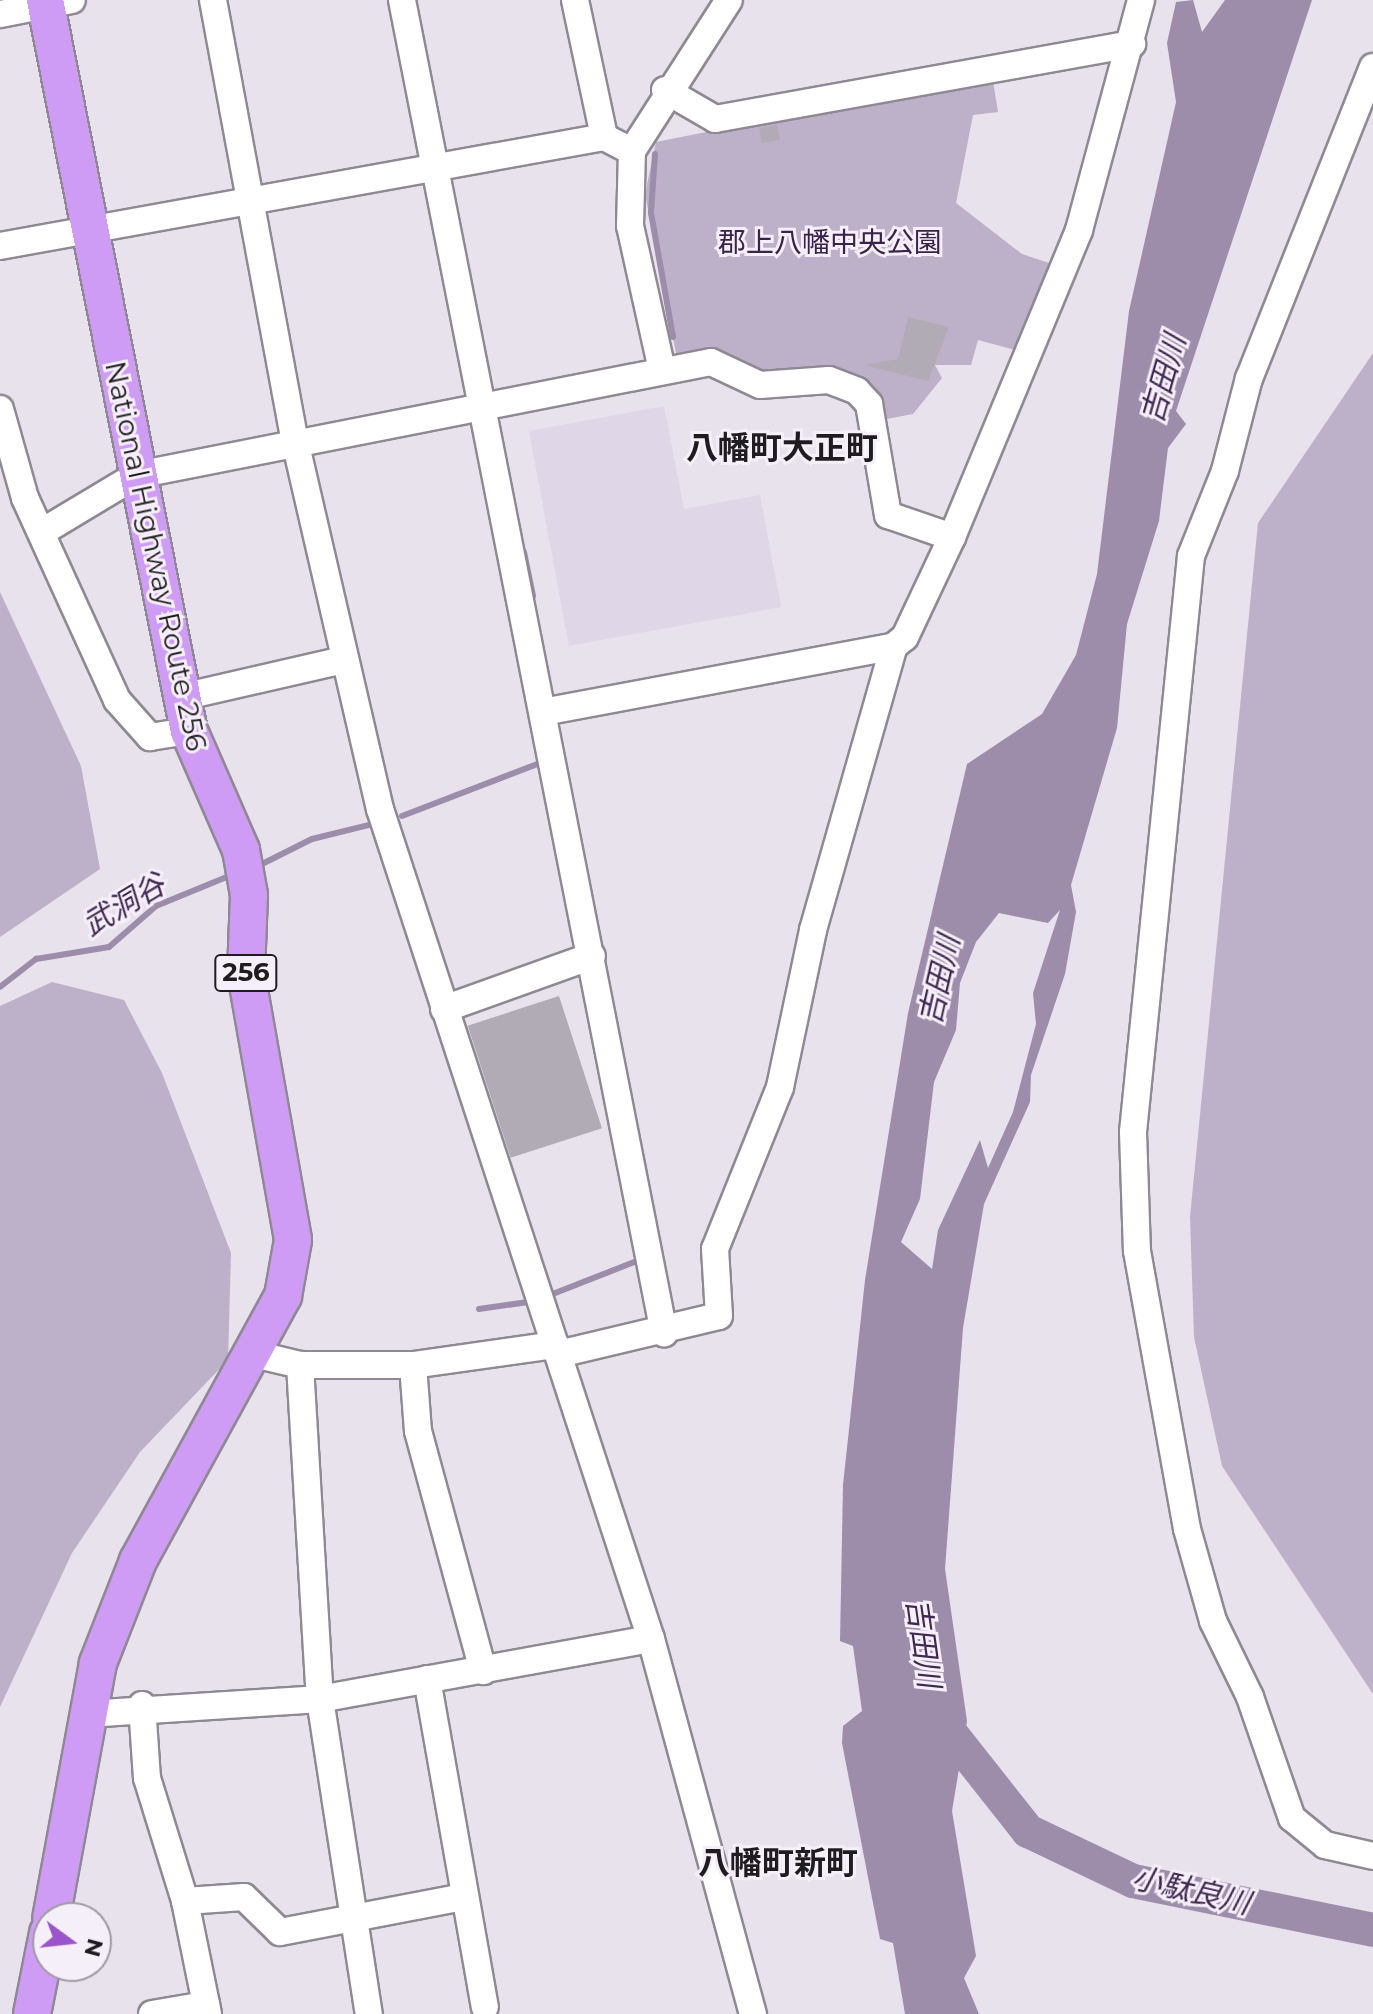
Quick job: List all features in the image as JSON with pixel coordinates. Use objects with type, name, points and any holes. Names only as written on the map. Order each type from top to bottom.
[{"type":"highway","name":"National Highway Route 256","points":[[54,1902],[98,1663],[138,1561],[254,1354],[283,1296],[293,1240],[246,973],[249,895],[241,850],[186,714],[89,230],[55,2]]},
{"type":"highway","points":[[32,2014],[38,1982]]},
{"type":"street","points":[[213,0],[295,441],[380,809],[651,1639],[753,2014]]},
{"type":"street","points":[[402,0],[480,410],[592,956],[664,1333]]},
{"type":"street","points":[[575,0],[604,137]]},
{"type":"street","points":[[662,370],[630,226],[632,151],[665,90],[729,0]]},
{"type":"street","points":[[543,712],[894,646],[905,637],[952,537],[1079,230],[1132,44],[1141,0]]},
{"type":"street","points":[[0,14],[55,2]]},
{"type":"street","points":[[665,90],[715,119],[1132,44]]},
{"type":"street","points":[[1373,67],[1249,378],[1225,471],[1191,556],[1133,1132],[1137,1251],[1187,1529],[1213,1621],[1250,1697],[1292,1818],[1325,1845],[1373,1856]]},
{"type":"street","points":[[0,246],[604,137],[632,151]]},
{"type":"street","points":[[42,532],[137,475],[295,441],[480,410],[711,362],[760,385],[829,380],[857,391],[869,404],[888,515],[952,537]]},
{"type":"street","points":[[0,409],[42,532],[117,700],[150,737],[186,714],[344,660]]},
{"type":"street","points":[[254,1354],[300,1365],[413,1365],[558,1350],[664,1333],[719,1316],[715,1249],[780,1087],[816,916],[894,646]]},
{"type":"street","points":[[444,1009],[592,956]]},
{"type":"street","points":[[300,1365],[320,1699],[349,1917],[369,2014]]},
{"type":"street","points":[[413,1365],[418,1431],[483,1671]]},
{"type":"street","points":[[88,1714],[142,1705],[320,1699],[651,1639]]},
{"type":"street","points":[[427,1679],[485,2007]]},
{"type":"street","points":[[142,1705],[147,1778],[185,1901],[207,2009],[152,2014]]},
{"type":"street","points":[[185,1901],[244,1897],[280,1932],[464,1897]]},
{"type":"shaded area","points":[[664,406],[684,509],[760,495],[781,607],[569,646],[529,431]]},
{"type":"green space","name":"郡上八幡中央公園","points":[[992,75],[998,112],[973,115],[956,203],[1022,254],[1058,266],[1023,352],[978,340],[971,365],[935,365],[942,378],[913,414],[876,421],[873,400],[677,358],[645,194],[656,142]]},
{"type":"green space","points":[[1373,353],[1373,1694],[1222,1466],[1194,1337],[1190,1217],[1258,523]]},
{"type":"green space","points":[[0,592],[81,766],[100,869],[0,937]]},
{"type":"green space","points":[[52,982],[124,1000],[162,1073],[231,1253],[228,1360],[140,1452],[72,1553],[0,1707],[0,1006]]},
{"type":"water","name":"吉田川","points":[[1193,0],[1202,32],[1225,0],[1312,0],[1176,411],[1186,424],[1168,448],[1159,521],[1127,624],[1117,728],[1071,885],[1076,912],[1065,974],[1031,1075],[1030,1102],[984,1204],[963,1328],[945,1569],[967,1721],[952,1811],[976,1956],[964,1978],[979,2014],[905,2014],[893,1943],[880,1939],[842,1743],[843,1726],[862,1711],[853,1646],[840,1641],[843,1485],[865,1280],[908,1013],[967,764],[1042,714],[1076,655],[1097,574],[1129,311],[1176,102],[1167,43],[1176,2]],"holes":[[[1060,910],[1033,993],[1036,1024],[1013,1112],[988,1168],[980,1140],[938,1230],[932,1269],[901,1242],[920,1199],[934,1082],[956,1030],[960,983],[976,942],[999,913],[1048,923]]]},
{"type":"building","points":[[777,125],[780,140],[762,143],[759,128]]},
{"type":"building","points":[[908,317],[949,327],[928,381],[864,365],[898,359]]},
{"type":"building","points":[[559,996],[602,1128],[511,1158],[468,1026]]},
{"type":"waterway","points":[[655,154],[651,213],[673,337]]},
{"type":"waterway","points":[[524,552],[533,596]]},
{"type":"waterway","name":"武洞谷","points":[[402,816],[540,763]]},
{"type":"waterway","name":"武洞谷","points":[[260,865],[312,839],[369,825]]},
{"type":"waterway","name":"武洞谷","points":[[0,987],[36,959],[109,947],[156,906],[229,876]]},
{"type":"waterway","points":[[545,1297],[642,1259]]},
{"type":"waterway","points":[[479,1309],[535,1301]]},
{"type":"waterway","name":"小駄良川","points":[[934,1712],[1028,1831],[1133,1881],[1373,1930]]},
{"type":"district","name":"八幡町大正町","points":[[782,448]]},
{"type":"district","name":"八幡町新町","points":[[778,1863]]}]
